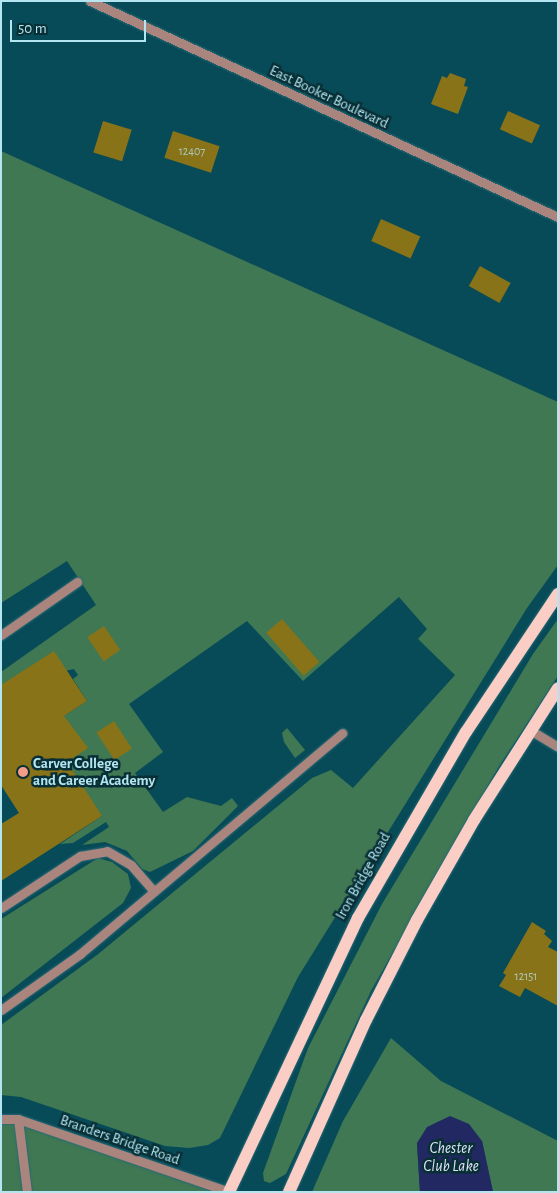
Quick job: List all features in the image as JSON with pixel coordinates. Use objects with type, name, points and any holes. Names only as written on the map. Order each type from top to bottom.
[{"type":"main road","name":"Iron Bridge Road","points":[[230,1192],[358,918],[466,732],[558,594]]},
{"type":"main road","points":[[289,1192],[366,1020],[413,928],[530,730],[558,688]]},
{"type":"street","name":"East Booker Boulevard","points":[[90,1],[558,218]]},
{"type":"street","points":[[1,635],[77,582]]},
{"type":"street","points":[[530,730],[558,747]]},
{"type":"street","points":[[1,1010],[80,954],[342,733]]},
{"type":"street","points":[[1,908],[80,856],[107,851],[131,865],[154,891]]},
{"type":"street","name":"Branders Bridge Road","points":[[1,1119],[18,1119],[230,1192]]},
{"type":"street","points":[[18,1119],[26,1192]]},
{"type":"green space","name":"Carver College and Career Academy","points":[[1,151],[558,402],[558,565],[527,608],[298,977],[220,1138],[208,1145],[189,1148],[165,1146],[21,1097],[1,1095],[1,1025],[97,955],[312,778],[331,770],[353,788],[455,675],[418,639],[427,629],[399,597],[303,681],[247,621],[129,704],[163,752],[135,773],[163,812],[187,797],[221,806],[232,798],[238,806],[193,851],[150,872],[142,869],[127,851],[105,842],[82,845],[109,827],[106,822],[73,843],[60,844],[102,816],[25,741],[87,701],[73,679],[78,675],[74,669],[1,685],[1,672],[96,605],[67,561],[1,603]]},
{"type":"green space","points":[[558,619],[558,676],[498,768],[371,991],[286,1174],[270,1183],[264,1181],[263,1173],[308,1048],[382,904],[533,654]]},
{"type":"green space","points":[[287,728],[305,750],[295,758],[284,742],[282,733]]},
{"type":"green space","points":[[98,858],[112,862],[128,874],[131,888],[123,903],[1,998],[1,919]]},
{"type":"green space","points":[[391,1038],[441,1081],[558,1141],[558,1192],[493,1192],[482,1141],[417,1143],[420,1192],[312,1192],[343,1121]]},
{"type":"green space","points":[[1,1123],[24,1125],[214,1192],[1,1192]]},
{"type":"water","name":"Chester Club Lake","points":[[450,1116],[469,1124],[482,1141],[493,1192],[420,1192],[417,1143],[427,1127]]},
{"type":"building","points":[[450,73],[466,79],[464,86],[468,87],[458,114],[431,104],[442,76],[447,78]]},
{"type":"building","points":[[508,111],[540,125],[532,144],[500,129]]},
{"type":"building","points":[[103,121],[132,130],[122,161],[93,153]]},
{"type":"building","points":[[173,131],[220,146],[211,173],[164,158]]},
{"type":"building","points":[[381,219],[420,236],[411,258],[371,241]]},
{"type":"building","points":[[480,266],[511,283],[499,303],[469,286]]},
{"type":"building","points":[[282,619],[319,662],[304,676],[266,633]]},
{"type":"building","points":[[104,626],[120,650],[104,661],[87,637]]},
{"type":"building","name":"Carver College and Career Academy","points":[[54,651],[87,701],[64,716],[88,748],[67,762],[102,816],[1,881],[1,824],[19,813],[1,785],[1,685]]},
{"type":"building","points":[[114,721],[132,749],[114,760],[96,732]]},
{"type":"building","points":[[532,922],[546,931],[544,934],[552,941],[548,947],[558,952],[558,1006],[525,988],[520,997],[499,986],[506,975],[503,973]]},
{"type":"place","name":"Carver College and Career Academy","points":[[23,772]]}]
